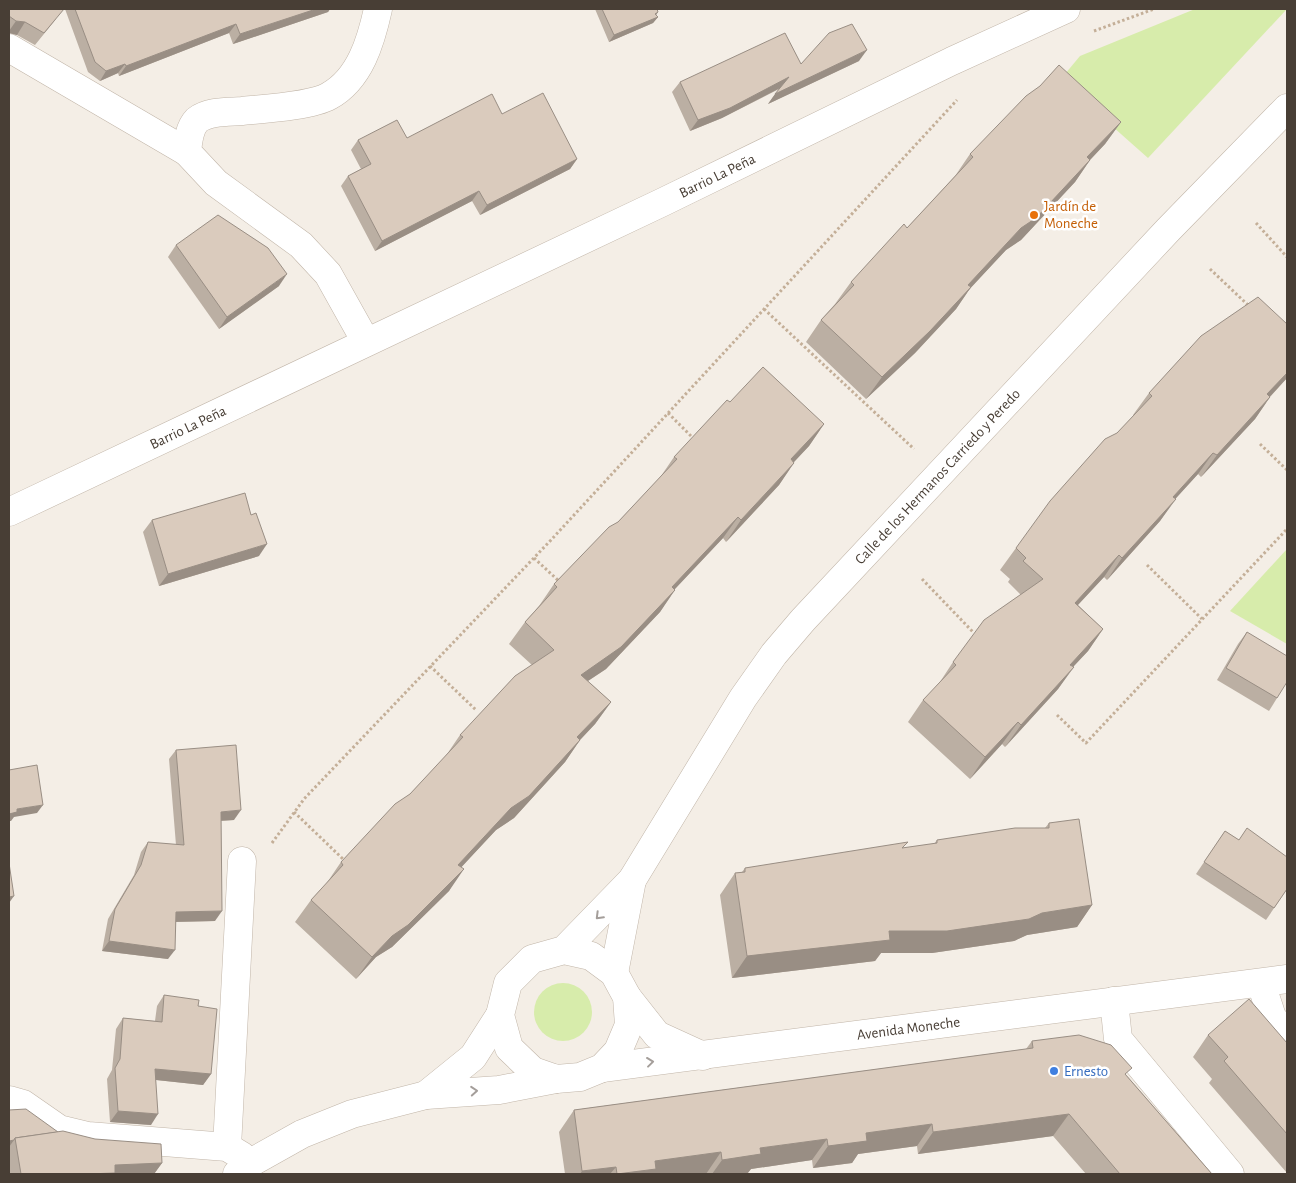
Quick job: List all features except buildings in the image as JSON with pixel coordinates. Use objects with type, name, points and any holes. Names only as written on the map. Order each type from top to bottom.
[{"type":"street","points":[[186,152],[190,133],[197,121],[212,113],[280,108],[328,97],[349,78],[364,58],[378,9]]},
{"type":"street","name":"Barrio La Peña","points":[[9,512],[663,202],[952,61],[1066,9]]},
{"type":"street","points":[[9,48],[186,152],[216,183],[300,245],[328,274],[366,342]]},
{"type":"street","name":"Calle de los Hermanos Carriedo y Peredo","points":[[564,950],[632,880],[743,698],[774,654],[828,591],[881,538],[1168,230],[1287,108]]},
{"type":"street","points":[[242,861],[227,1147],[245,1168],[302,1134],[344,1118],[426,1095],[499,1090],[556,1079],[580,1077],[602,1068],[618,1051],[629,1025],[627,997]]},
{"type":"street","name":"Calle de los Hermanos Carriedo y Peredo","points":[[614,973],[632,880]]},
{"type":"street","points":[[426,1095],[473,1057],[500,1015],[508,983],[532,959],[564,950],[591,956],[614,973],[627,997],[658,1034],[703,1056]]},
{"type":"street","name":"Avenida Moneche","points":[[602,1068],[1274,981],[1272,1017],[1287,1036]]},
{"type":"street","points":[[1114,1001],[1118,1039],[1230,1174]]},
{"type":"street","points":[[500,1015],[509,1048],[533,1071],[556,1079]]},
{"type":"street","points":[[9,1100],[23,1104],[58,1129],[88,1136],[227,1147]]},
{"type":"path","points":[[268,849],[304,798],[534,558],[968,89],[952,61]]},
{"type":"path","points":[[1256,223],[1287,257]]},
{"type":"path","points":[[1210,269],[1252,308]]},
{"type":"path","points":[[764,309],[941,474]]},
{"type":"path","points":[[668,413],[695,440]]},
{"type":"path","points":[[1260,444],[1287,470]]},
{"type":"path","points":[[1057,715],[1086,743],[1287,529]]},
{"type":"path","points":[[534,558],[561,583]]},
{"type":"path","points":[[1147,565],[1202,619]]},
{"type":"path","points":[[922,579],[973,632]]},
{"type":"path","points":[[430,666],[476,710]]},
{"type":"path","points":[[294,812],[343,859]]},
{"type":"green space","points":[[1195,9],[1287,9],[1148,158],[1060,80],[1080,56]]},
{"type":"green space","points":[[1287,549],[1287,644],[1230,611]]},
{"type":"green space","points":[[557,983],[569,983],[584,991],[592,1006],[592,1018],[584,1033],[569,1041],[557,1041],[542,1033],[534,1018],[534,1006],[542,991]]},
{"type":"place","name":"Jardín de Moneche","points":[[1034,215]]},
{"type":"place","name":"Ernesto","points":[[1054,1071]]}]
